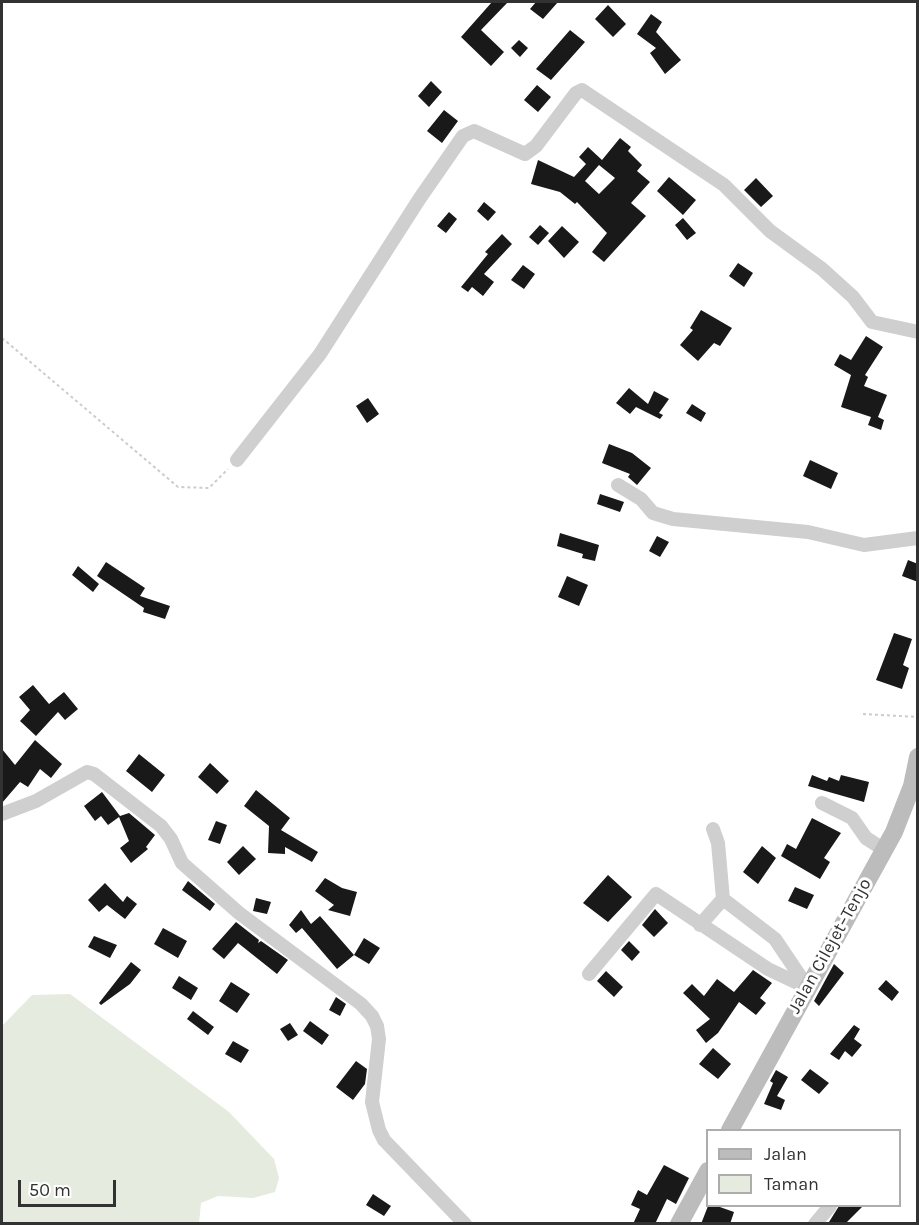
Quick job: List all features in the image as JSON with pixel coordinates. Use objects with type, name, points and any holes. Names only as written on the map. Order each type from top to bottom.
[{"type":"main road","name":"Jalan Cilejet–Tenjo","points":[[731,1129],[902,815],[912,786],[918,757]]},
{"type":"main road","points":[[679,1224],[706,1175]]},
{"type":"street","points":[[237,460],[320,354],[420,198],[463,136],[474,131],[525,154],[536,146],[576,93],[582,90],[724,185],[770,231],[822,268],[853,297],[872,322],[918,332]]},
{"type":"street","points":[[618,485],[641,499],[653,513],[673,519],[808,532],[864,546],[918,538]]},
{"type":"street","points":[[2,814],[36,801],[87,772],[94,774],[161,826],[171,839],[182,863],[239,913],[361,1004],[372,1016],[379,1039],[372,1102],[379,1130],[384,1140],[465,1224]]},
{"type":"street","points":[[822,802],[852,818],[866,838],[883,849]]},
{"type":"street","points":[[700,925],[723,899],[718,843],[713,829]]},
{"type":"street","points":[[589,974],[653,895],[660,895],[700,925],[768,969],[808,988]]},
{"type":"street","points":[[723,899],[775,939],[808,988]]},
{"type":"street","points":[[815,1224],[829,1207]]},
{"type":"path","points":[[2,338],[178,487],[209,488],[237,460]]},
{"type":"path","points":[[863,714],[918,717]]},
{"type":"green space","points":[[70,994],[229,1112],[274,1159],[279,1178],[275,1192],[253,1198],[218,1196],[201,1203],[199,1223],[2,1223],[2,1026],[32,995]]},
{"type":"building","points":[[492,2],[508,2],[481,30],[504,52],[491,66],[461,37]]},
{"type":"building","points":[[536,2],[558,2],[543,19],[530,9]]},
{"type":"building","points":[[608,5],[626,24],[613,37],[595,19]]},
{"type":"building","points":[[651,14],[662,22],[656,32],[681,60],[665,74],[650,53],[656,48],[637,34]]},
{"type":"building","points":[[570,30],[585,42],[551,80],[536,69]]},
{"type":"building","points":[[519,40],[528,48],[520,57],[511,48]]},
{"type":"building","points":[[431,81],[442,92],[429,107],[418,96]]},
{"type":"building","points":[[537,85],[551,97],[538,112],[524,100]]},
{"type":"building","points":[[444,110],[458,121],[442,143],[427,131]]},
{"type":"building","points":[[620,138],[631,147],[628,151],[642,165],[637,171],[650,182],[631,203],[646,216],[604,262],[592,252],[607,233],[577,202],[575,204],[560,192],[531,184],[538,160],[574,177],[586,164],[579,157],[588,147],[602,160]],"holes":[[[599,165],[615,178],[599,194],[585,181]]]},
{"type":"building","points":[[669,177],[696,200],[683,215],[657,191]]},
{"type":"building","points":[[756,178],[773,196],[761,207],[744,190]]},
{"type":"building","points":[[484,202],[496,212],[488,221],[477,211]]},
{"type":"building","points":[[449,212],[457,219],[446,233],[437,226]]},
{"type":"building","points":[[683,218],[696,233],[687,240],[675,225]]},
{"type":"building","points":[[540,225],[549,233],[538,245],[529,237]]},
{"type":"building","points":[[562,226],[579,242],[564,258],[548,241]]},
{"type":"building","points":[[502,234],[512,244],[484,274],[494,282],[483,296],[472,287],[468,292],[461,287],[488,254],[485,252]]},
{"type":"building","points":[[738,263],[753,273],[744,287],[729,276]]},
{"type":"building","points":[[523,265],[535,274],[524,289],[511,280]]},
{"type":"building","points":[[701,310],[732,328],[720,346],[714,343],[698,361],[680,345],[693,330],[690,328]]},
{"type":"building","points":[[866,336],[883,347],[865,375],[868,377],[864,386],[887,395],[878,417],[884,420],[881,430],[868,425],[871,417],[841,407],[851,375],[834,365],[840,354],[851,360]]},
{"type":"building","points":[[629,388],[648,404],[654,391],[669,399],[659,413],[663,415],[660,419],[636,407],[630,414],[616,403]]},
{"type":"building","points":[[368,398],[379,414],[367,423],[356,406]]},
{"type":"building","points":[[692,404],[706,413],[701,422],[686,413]]},
{"type":"building","points":[[609,444],[632,453],[651,468],[637,485],[628,477],[630,474],[602,463]]},
{"type":"building","points":[[810,460],[838,473],[831,489],[803,476]]},
{"type":"building","points":[[600,494],[624,502],[620,512],[597,504]]},
{"type":"building","points":[[560,533],[599,545],[595,561],[582,558],[583,554],[557,546]]},
{"type":"building","points":[[657,536],[669,542],[660,557],[649,551]]},
{"type":"building","points":[[908,560],[918,564],[918,582],[902,576]]},
{"type":"building","points":[[106,562],[145,588],[140,596],[170,606],[165,619],[143,612],[144,608],[97,576]]},
{"type":"building","points":[[78,566],[99,584],[93,592],[72,575]]},
{"type":"building","points":[[567,576],[588,585],[579,606],[558,597]]},
{"type":"building","points":[[894,633],[912,639],[903,665],[909,668],[902,689],[876,680]]},
{"type":"building","points":[[33,685],[49,704],[64,692],[78,709],[65,720],[58,712],[36,736],[20,721],[30,710],[19,697]]},
{"type":"building","points":[[35,740],[62,764],[51,778],[40,769],[28,787],[20,782],[2,803],[2,749],[15,765]]},
{"type":"building","points":[[139,754],[165,775],[152,792],[126,771]]},
{"type":"building","points":[[210,763],[229,781],[217,794],[198,777]]},
{"type":"building","points":[[812,775],[827,781],[829,777],[839,781],[841,775],[869,782],[864,802],[808,786]]},
{"type":"building","points":[[256,790],[290,818],[281,830],[318,852],[312,862],[285,847],[285,854],[268,853],[269,826],[244,806]]},
{"type":"building","points":[[102,792],[120,816],[129,813],[155,835],[146,847],[148,849],[131,863],[120,848],[129,841],[119,817],[108,825],[101,816],[95,821],[84,806]]},
{"type":"building","points":[[812,818],[841,833],[824,858],[830,862],[820,879],[781,856],[787,844],[796,849]]},
{"type":"building","points":[[216,821],[227,825],[220,844],[208,840]]},
{"type":"building","points":[[243,846],[256,859],[239,875],[227,862]]},
{"type":"building","points":[[762,846],[776,858],[758,884],[743,872]]},
{"type":"building","points":[[608,875],[632,897],[608,922],[583,903]]},
{"type":"building","points":[[325,878],[342,888],[357,892],[350,916],[328,910],[334,905],[315,891]]},
{"type":"building","points":[[188,881],[215,904],[210,911],[182,890]]},
{"type":"building","points":[[105,883],[123,902],[127,896],[137,904],[125,919],[107,905],[99,912],[88,900]]},
{"type":"building","points":[[795,887],[814,895],[807,909],[788,901]]},
{"type":"building","points":[[256,898],[271,902],[267,914],[253,911]]},
{"type":"building","points":[[655,909],[668,923],[654,937],[642,925]]},
{"type":"building","points":[[301,910],[311,924],[320,916],[354,955],[337,969],[302,928],[296,933],[289,925]]},
{"type":"building","points":[[236,922],[259,940],[258,943],[261,941],[288,960],[277,974],[238,943],[224,959],[212,949]]},
{"type":"building","points":[[163,928],[187,941],[178,958],[154,944]]},
{"type":"building","points":[[94,936],[117,945],[110,958],[88,947]]},
{"type":"building","points":[[364,938],[380,948],[369,964],[354,955]]},
{"type":"building","points":[[629,941],[640,952],[632,961],[621,950]]},
{"type":"building","points":[[131,962],[141,970],[130,984],[101,1005],[99,1003]]},
{"type":"building","points":[[834,964],[844,973],[819,1006],[814,1001]]},
{"type":"building","points":[[753,970],[772,983],[760,998],[766,1003],[756,1015],[739,1002],[718,1033],[706,1043],[696,1030],[710,1019],[683,993],[692,984],[704,996],[717,979],[734,992]]},
{"type":"building","points":[[606,971],[623,987],[614,997],[597,981]]},
{"type":"building","points":[[179,976],[198,988],[191,1000],[172,988]]},
{"type":"building","points":[[886,980],[899,992],[892,1001],[878,989]]},
{"type":"building","points":[[231,982],[250,994],[237,1013],[219,1001]]},
{"type":"building","points":[[336,997],[346,1004],[340,1016],[329,1010]]},
{"type":"building","points":[[193,1011],[214,1027],[208,1035],[187,1019]]},
{"type":"building","points":[[310,1021],[329,1035],[322,1045],[303,1031]]},
{"type":"building","points":[[290,1023],[298,1035],[288,1041],[280,1029]]},
{"type":"building","points":[[854,1025],[860,1029],[854,1039],[862,1045],[852,1057],[845,1051],[839,1060],[830,1054]]},
{"type":"building","points":[[233,1041],[249,1050],[241,1063],[225,1054]]},
{"type":"building","points":[[713,1048],[731,1064],[718,1079],[699,1064]]},
{"type":"building","points":[[356,1061],[367,1069],[365,1084],[353,1100],[336,1087]]},
{"type":"building","points":[[810,1069],[829,1083],[819,1094],[801,1080]]},
{"type":"building","points":[[776,1070],[788,1077],[777,1096],[785,1100],[781,1110],[764,1104],[773,1083],[770,1081]]},
{"type":"building","points":[[664,1165],[689,1178],[676,1204],[667,1199],[655,1224],[633,1224],[640,1209],[631,1205],[638,1190],[647,1195]]},
{"type":"building","points":[[373,1194],[391,1206],[384,1216],[366,1205]]},
{"type":"building","points":[[708,1207],[720,1207],[734,1212],[730,1224],[701,1224]]},
{"type":"building","points":[[838,1207],[862,1207],[845,1224],[829,1222]]}]
